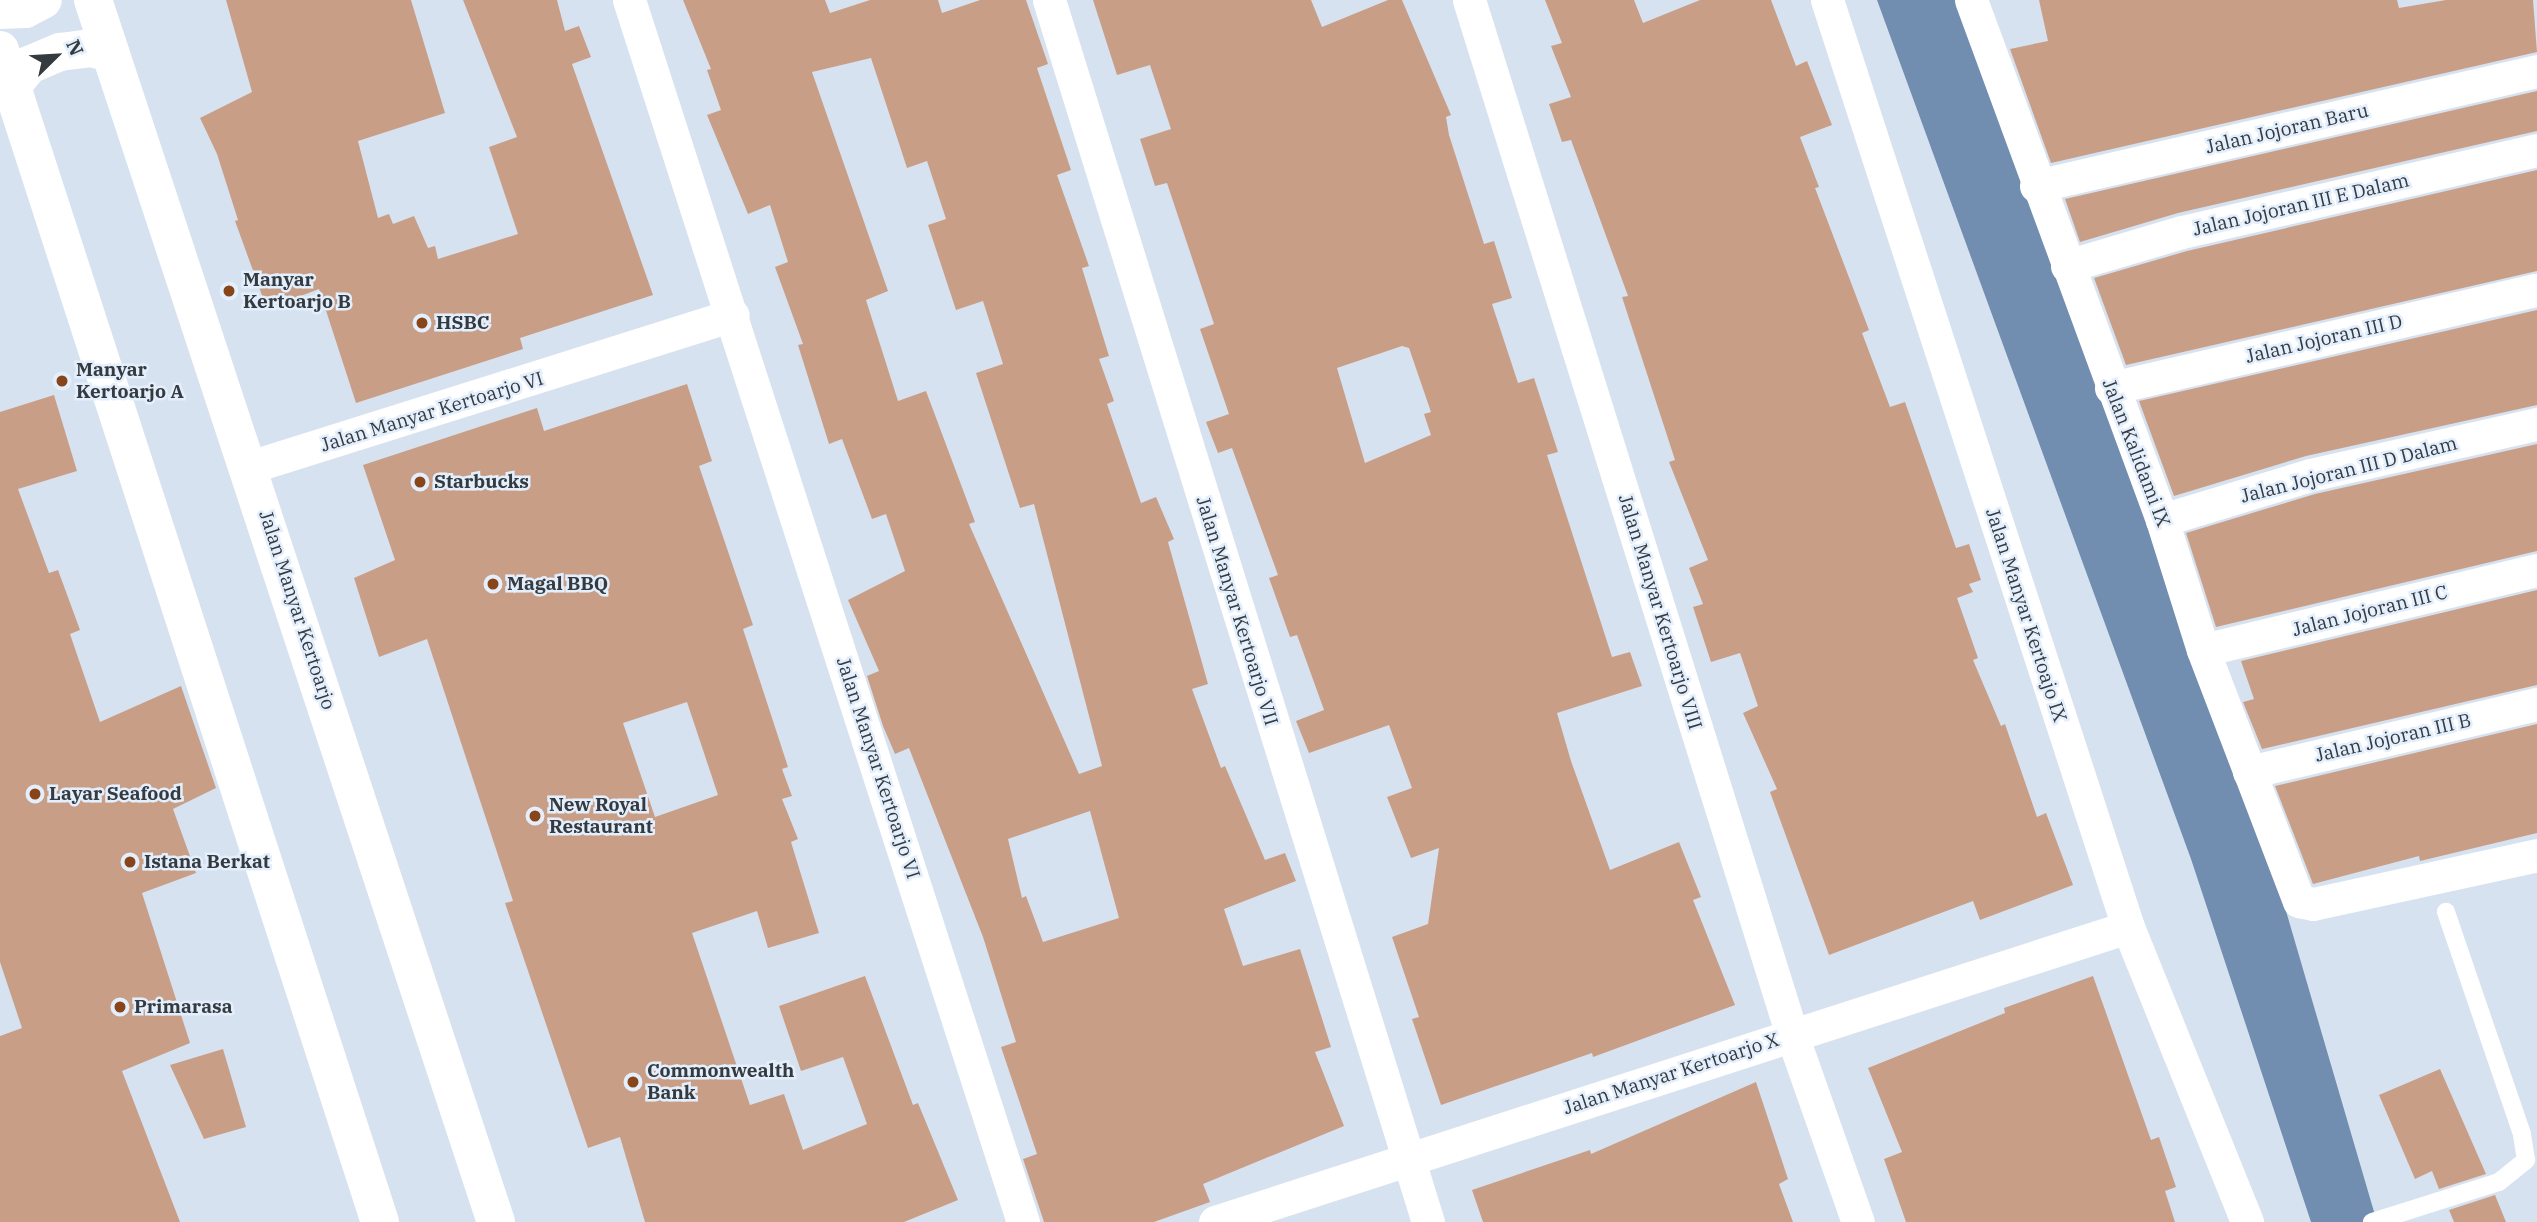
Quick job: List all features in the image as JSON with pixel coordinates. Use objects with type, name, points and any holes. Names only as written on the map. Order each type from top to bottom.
[{"type":"main road","points":[[0,10],[25,9],[43,0]]},
{"type":"main road","name":"Jalan Manyar Kertoarjo","points":[[93,0],[250,467],[496,1222]]},
{"type":"main road","points":[[12,109],[29,65],[60,52],[91,48],[110,53]]},
{"type":"main road","points":[[0,50],[12,109],[380,1222]]},
{"type":"street","name":"Jalan Manyar Kertoarjo VI","points":[[629,0],[733,315],[1023,1222]]},
{"type":"street","name":"Jalan Manyar Kertoarjo VII","points":[[1049,0],[1428,1222]]},
{"type":"street","name":"Jalan Manyar Kertoarjo VIII","points":[[1469,0],[1792,1035],[1858,1222]]},
{"type":"street","name":"Jalan Manyar Kertoajo IX","points":[[1826,0],[2128,927],[2247,1222]]},
{"type":"street","name":"Jalan Kalidami IX","points":[[1971,0],[2036,186],[2162,520],[2203,650],[2302,905],[2537,855]]},
{"type":"street","name":"Jalan Jojoran Baru","points":[[2036,186],[2537,71]]},
{"type":"street","name":"Jalan Jojoran III E Dalam","points":[[2067,266],[2182,232],[2537,150]]},
{"type":"street","name":"Jalan Jojoran III D","points":[[2111,388],[2537,290]]},
{"type":"street","name":"Jalan Manyar Kertoarjo VI","points":[[250,467],[733,315]]},
{"type":"street","name":"Jalan Jojoran III D Dalam","points":[[2162,520],[2310,475],[2537,424]]},
{"type":"street","name":"Jalan Jojoran III C","points":[[2203,650],[2537,570]]},
{"type":"street","name":"Jalan Jojoran III B","points":[[2249,772],[2537,704]]},
{"type":"street","name":"Jalan Manyar Kertoarjo X","points":[[1215,1222],[2128,927]]},
{"type":"lane","points":[[2381,1219],[2499,1182],[2526,1160],[2522,1134],[2446,912]]},
{"type":"water","points":[[1877,0],[1964,0],[2262,829],[2377,1222],[2311,1222],[2191,859]]},
{"type":"building","points":[[226,0],[411,0],[445,113],[358,141],[378,218],[389,214],[393,224],[414,216],[428,248],[435,246],[438,259],[518,234],[489,147],[517,137],[463,0],[557,0],[565,31],[579,26],[591,57],[572,64],[653,295],[520,338],[523,349],[356,403],[319,289],[267,309],[235,221],[238,220],[217,154],[200,118],[252,92]]},
{"type":"building","points":[[683,0],[825,0],[830,13],[870,0],[938,0],[942,13],[980,0],[1026,0],[1048,64],[1037,68],[1071,170],[1057,175],[1089,266],[1082,268],[1109,356],[1099,359],[1114,401],[1107,404],[1141,503],[1156,497],[1174,539],[1168,542],[1208,684],[1192,689],[1221,768],[1225,766],[1265,860],[1285,853],[1296,881],[1224,909],[1243,966],[1300,949],[1331,1047],[1315,1052],[1344,1126],[1203,1184],[1210,1202],[1154,1222],[1044,1222],[1023,1159],[1037,1154],[1001,1047],[1016,1042],[983,937],[909,748],[895,754],[883,726],[867,676],[879,671],[848,600],[905,571],[886,514],[872,519],[842,439],[829,444],[798,345],[803,344],[775,267],[788,262],[770,205],[748,214],[707,115],[721,110],[707,70],[711,69]],"holes":[[[871,58],[907,168],[927,161],[946,219],[928,225],[956,310],[983,301],[1003,364],[976,373],[1020,508],[1034,504],[1102,766],[1079,774],[969,524],[975,522],[926,391],[898,401],[866,300],[888,291],[812,72]],[[1090,811],[1119,918],[1043,942],[1026,896],[1022,898],[1008,839]]]},
{"type":"building","points":[[1093,0],[1311,0],[1322,27],[1388,0],[1402,0],[1451,115],[1446,117],[1449,135],[1484,244],[1494,241],[1512,298],[1492,304],[1518,383],[1534,378],[1558,452],[1547,455],[1612,657],[1630,652],[1642,686],[1557,713],[1571,761],[1610,870],[1679,842],[1701,897],[1693,900],[1735,1005],[1593,1057],[1592,1053],[1441,1105],[1412,1019],[1419,1017],[1392,937],[1428,924],[1439,848],[1411,858],[1387,797],[1412,788],[1389,725],[1309,753],[1296,721],[1324,710],[1297,635],[1290,637],[1269,578],[1278,575],[1232,448],[1218,453],[1206,422],[1229,414],[1200,329],[1214,324],[1167,183],[1155,186],[1140,139],[1171,129],[1150,65],[1117,75]],"holes":[[[1402,346],[1409,348],[1431,412],[1424,414],[1431,435],[1365,463],[1337,368]]]},
{"type":"building","points":[[1545,0],[1634,0],[1643,23],[1700,0],[1771,0],[1796,66],[1807,61],[1832,125],[1800,137],[1819,187],[1815,188],[1869,330],[1862,333],[1890,407],[1905,402],[1956,548],[1969,544],[1981,580],[1969,584],[1973,592],[1957,598],[1978,658],[1973,660],[2001,726],[2005,724],[2037,817],[2046,813],[2073,885],[1980,920],[1973,901],[1829,955],[1770,792],[1777,789],[1743,713],[1758,706],[1740,653],[1711,662],[1693,607],[1703,604],[1689,568],[1708,560],[1669,462],[1675,460],[1622,297],[1628,296],[1571,140],[1562,142],[1549,104],[1571,97],[1551,46],[1562,43]]},
{"type":"building","points":[[2039,0],[2397,0],[2399,8],[2446,0],[2533,0],[2537,52],[2051,163],[2010,49],[2048,41]]},
{"type":"building","points":[[2537,91],[2537,131],[2178,213],[2080,242],[2065,199]]},
{"type":"building","points":[[2537,170],[2537,271],[2126,365],[2094,278],[2187,251]]},
{"type":"building","points":[[2537,310],[2537,405],[2306,456],[2174,496],[2139,401]]},
{"type":"building","points":[[687,384],[712,461],[699,466],[753,625],[743,629],[788,767],[782,769],[792,796],[782,799],[798,839],[791,842],[819,933],[768,948],[757,911],[692,933],[750,1105],[784,1094],[803,1150],[867,1124],[843,1057],[801,1071],[779,1006],[865,976],[913,1105],[918,1103],[958,1200],[904,1222],[645,1222],[620,1137],[588,1148],[505,903],[513,901],[427,639],[379,657],[354,578],[395,560],[363,465],[537,408],[544,431]],"holes":[[[687,702],[718,795],[655,817],[623,723]]]},
{"type":"building","points":[[54,395],[77,471],[18,489],[49,573],[58,570],[80,630],[70,634],[100,722],[181,686],[216,788],[173,809],[196,873],[142,893],[190,1043],[122,1071],[180,1222],[0,1222],[0,1036],[22,1028],[0,962],[0,412]]},
{"type":"building","points":[[2537,444],[2537,551],[2216,627],[2186,533],[2315,494]]},
{"type":"building","points":[[2537,590],[2537,685],[2262,749],[2243,702],[2254,699],[2241,661]]},
{"type":"building","points":[[2537,724],[2537,833],[2420,861],[2419,856],[2313,884],[2275,786]]},
{"type":"building","points":[[2093,976],[2151,1140],[2159,1137],[2176,1187],[2165,1191],[2175,1222],[1906,1222],[1884,1159],[1902,1152],[1868,1068],[2005,1013],[2004,1008]]},
{"type":"building","points":[[223,1049],[246,1127],[204,1139],[170,1065]]},
{"type":"building","points":[[2440,1069],[2486,1174],[2439,1189],[2432,1171],[2415,1179],[2379,1095]]},
{"type":"building","points":[[1756,1082],[1788,1179],[1779,1184],[1793,1222],[1483,1222],[1472,1190],[1590,1150],[1591,1154]]},
{"type":"building","points":[[2495,1195],[2506,1222],[2454,1222],[2449,1210]]},
{"type":"place","name":"Manyar Kertoarjo B","points":[[229,291]]},
{"type":"place","name":"HSBC","points":[[422,323]]},
{"type":"place","name":"Manyar Kertoarjo A","points":[[62,381]]},
{"type":"place","name":"Starbucks","points":[[420,482]]},
{"type":"place","name":"Magal BBQ","points":[[493,584]]},
{"type":"place","name":"Layar Seafood","points":[[35,794]]},
{"type":"place","name":"New Royal Restaurant","points":[[535,816]]},
{"type":"place","name":"Istana Berkat","points":[[130,862]]},
{"type":"place","name":"Primarasa","points":[[120,1007]]},
{"type":"place","name":"Commonwealth Bank","points":[[633,1082]]}]
